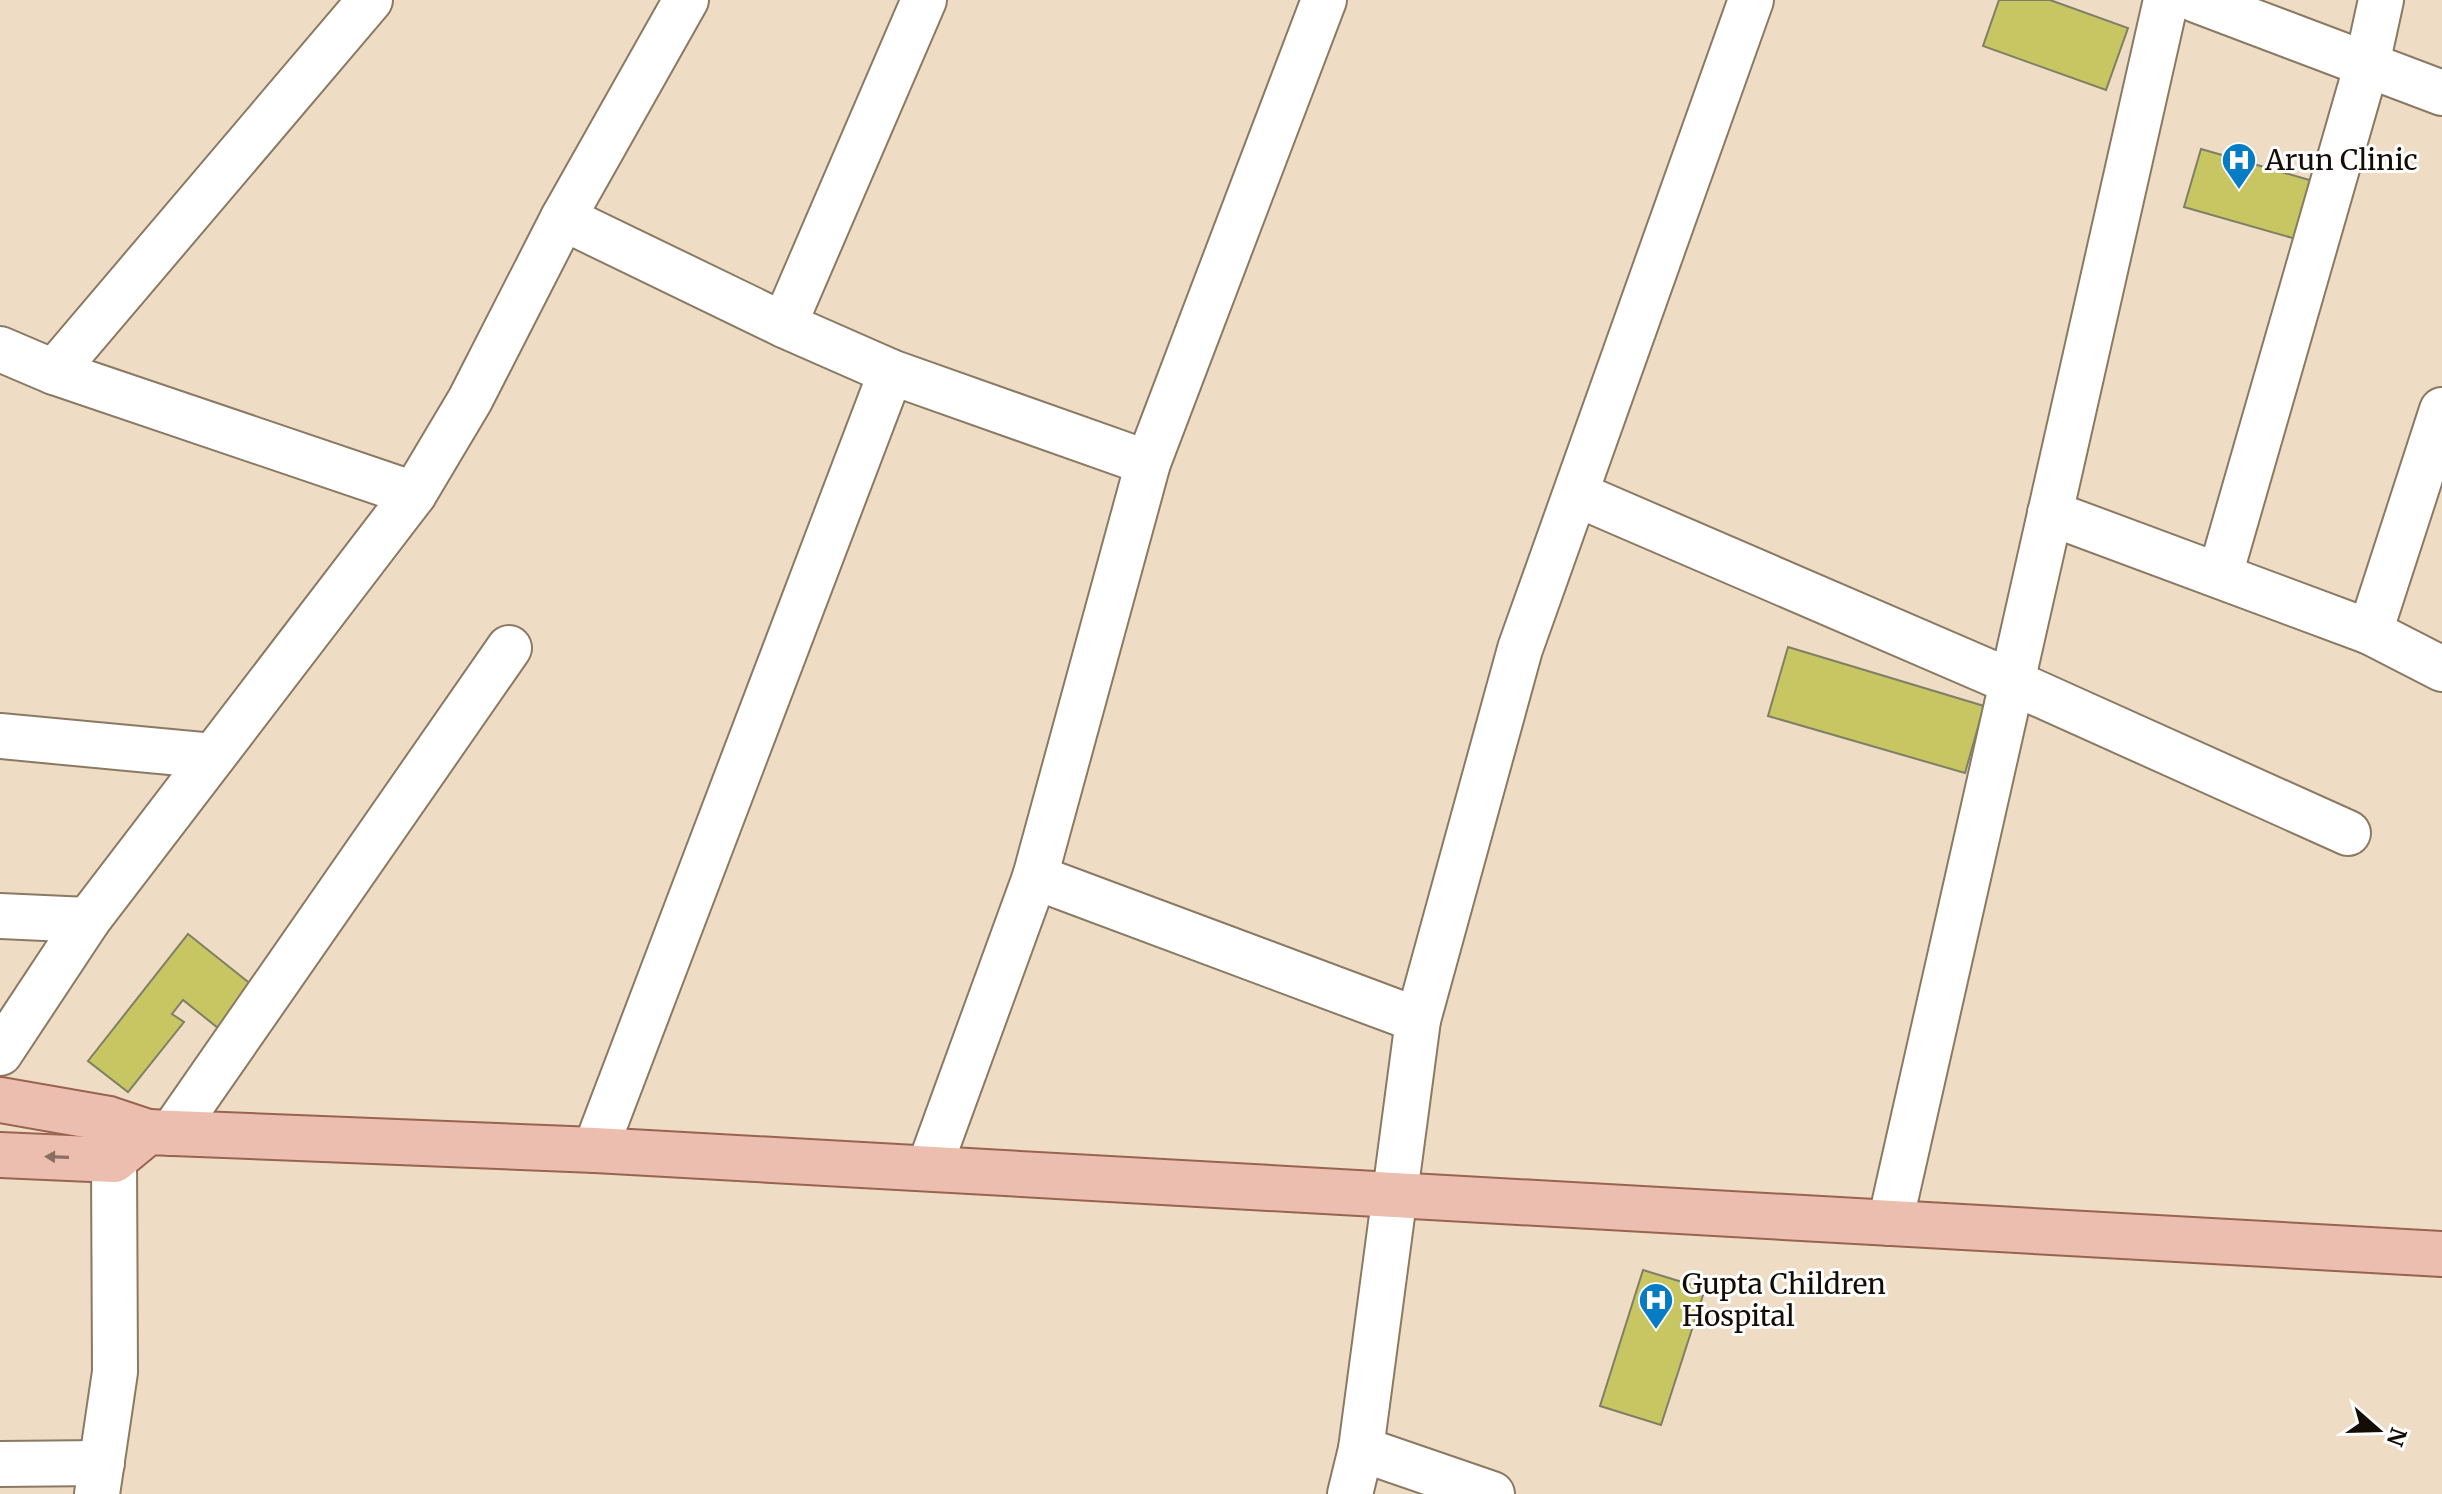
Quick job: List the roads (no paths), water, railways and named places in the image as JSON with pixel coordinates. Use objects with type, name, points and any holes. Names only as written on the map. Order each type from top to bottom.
[{"type":"main road","points":[[0,1100],[136,1136]]},
{"type":"main road","points":[[0,1155],[136,1136],[595,1150],[2442,1254]]},
{"type":"street","points":[[54,372],[370,0]]},
{"type":"street","points":[[0,1053],[88,920],[414,494],[470,400],[563,218],[686,0]]},
{"type":"street","points":[[784,325],[924,0]]},
{"type":"street","points":[[929,1168],[1035,877],[1148,463],[1324,0]]},
{"type":"street","points":[[1350,1494],[1361,1449],[1418,1020],[1520,649],[1751,0]]},
{"type":"street","points":[[1890,1223],[2166,0]]},
{"type":"street","points":[[2196,0],[2442,93]]},
{"type":"street","points":[[2220,575],[2367,64],[2381,0]]},
{"type":"street","points":[[563,218],[784,325],[891,372],[1148,463]]},
{"type":"street","points":[[0,349],[54,372],[414,494]]},
{"type":"street","points":[[595,1150],[891,372]]},
{"type":"street","points":[[2370,632],[2442,410]]},
{"type":"street","points":[[1576,494],[2012,682],[2348,833]]},
{"type":"street","points":[[2050,513],[2370,632],[2442,669]]},
{"type":"street","points":[[0,1464],[99,1479],[115,1372],[136,1136],[509,648]]},
{"type":"street","points":[[0,736],[213,756]]},
{"type":"street","points":[[1035,877],[1418,1020]]},
{"type":"street","points":[[0,916],[88,920]]},
{"type":"street","points":[[1361,1449],[1492,1494]]},
{"type":"place","name":"Arun Clinic","points":[[2239,191]]},
{"type":"place","name":"Gupta Children Hospital","points":[[1656,1331]]}]
